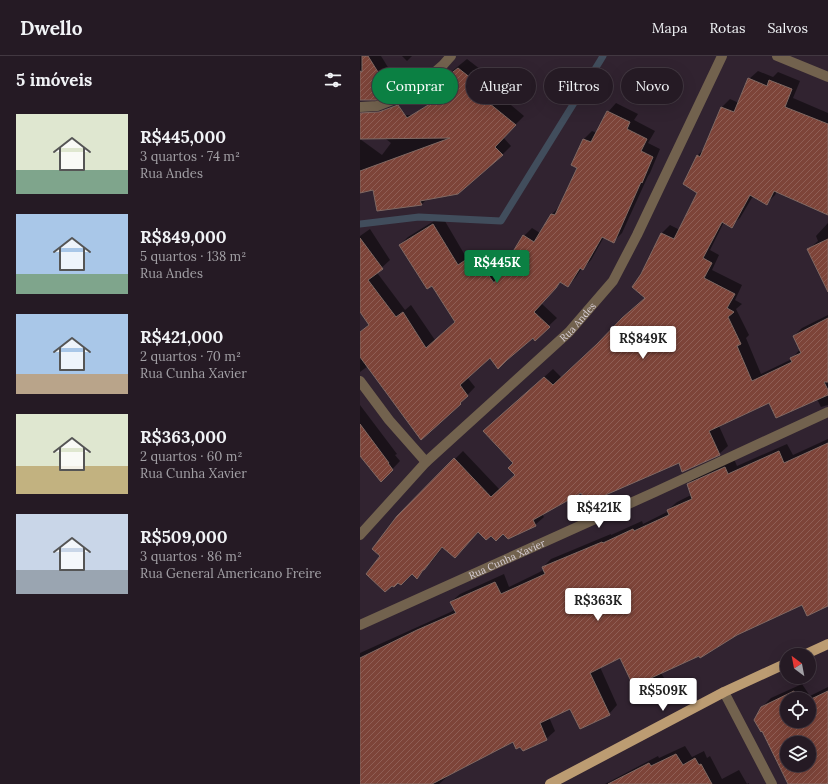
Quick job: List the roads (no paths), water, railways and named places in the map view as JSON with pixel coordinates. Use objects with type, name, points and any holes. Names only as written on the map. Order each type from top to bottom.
[{"type":"main road","points":[[816,650],[828,644]]},
{"type":"main road","points":[[550,784],[724,692],[780,666]]},
{"type":"street","points":[[360,107],[377,106],[395,99],[419,86],[451,56]]},
{"type":"street","name":"Rua Andes","points":[[361,532],[426,462],[569,332],[613,281],[722,56]]},
{"type":"street","points":[[776,56],[828,77]]},
{"type":"street","points":[[360,381],[389,420],[426,462]]},
{"type":"street","name":"Rua Cunha Xavier","points":[[360,625],[828,412]]},
{"type":"street","points":[[724,692],[772,784]]},
{"type":"waterway","points":[[360,224],[419,217],[501,221],[603,56]]}]
